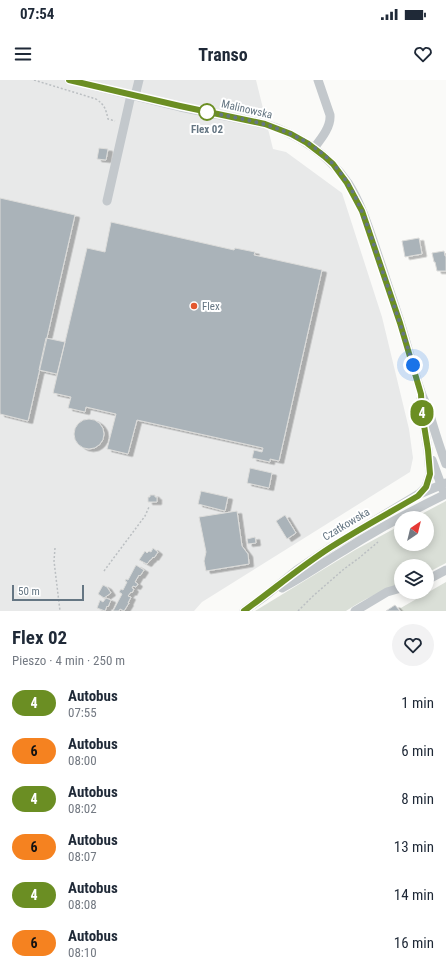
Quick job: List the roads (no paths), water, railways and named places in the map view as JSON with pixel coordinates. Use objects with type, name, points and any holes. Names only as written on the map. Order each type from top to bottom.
[{"type":"street","name":"Malinowska","points":[[69,80],[265,124],[291,134],[307,143],[333,164],[347,183],[362,211],[400,323],[421,394],[428,410],[446,464]]},
{"type":"street","points":[[107,201],[125,123],[139,80]]},
{"type":"street","points":[[314,148],[330,124],[331,119],[318,80]]},
{"type":"street","name":"Malinowska","points":[[418,496],[426,487],[430,474],[421,394]]},
{"type":"street","name":"Malinowska","points":[[428,450],[443,484],[445,494]]},
{"type":"street","name":"Czatkowska","points":[[244,611],[297,570],[331,547],[418,496],[443,484]]},
{"type":"street","name":"Czatkowska","points":[[265,596],[313,570],[378,530],[445,494]]},
{"type":"street","points":[[434,576],[446,570]]},
{"type":"street","points":[[355,611],[387,592],[394,590]]},
{"type":"place","name":"Flex 02","points":[[207,112]]},
{"type":"place","name":"Flex","points":[[194,306]]}]
